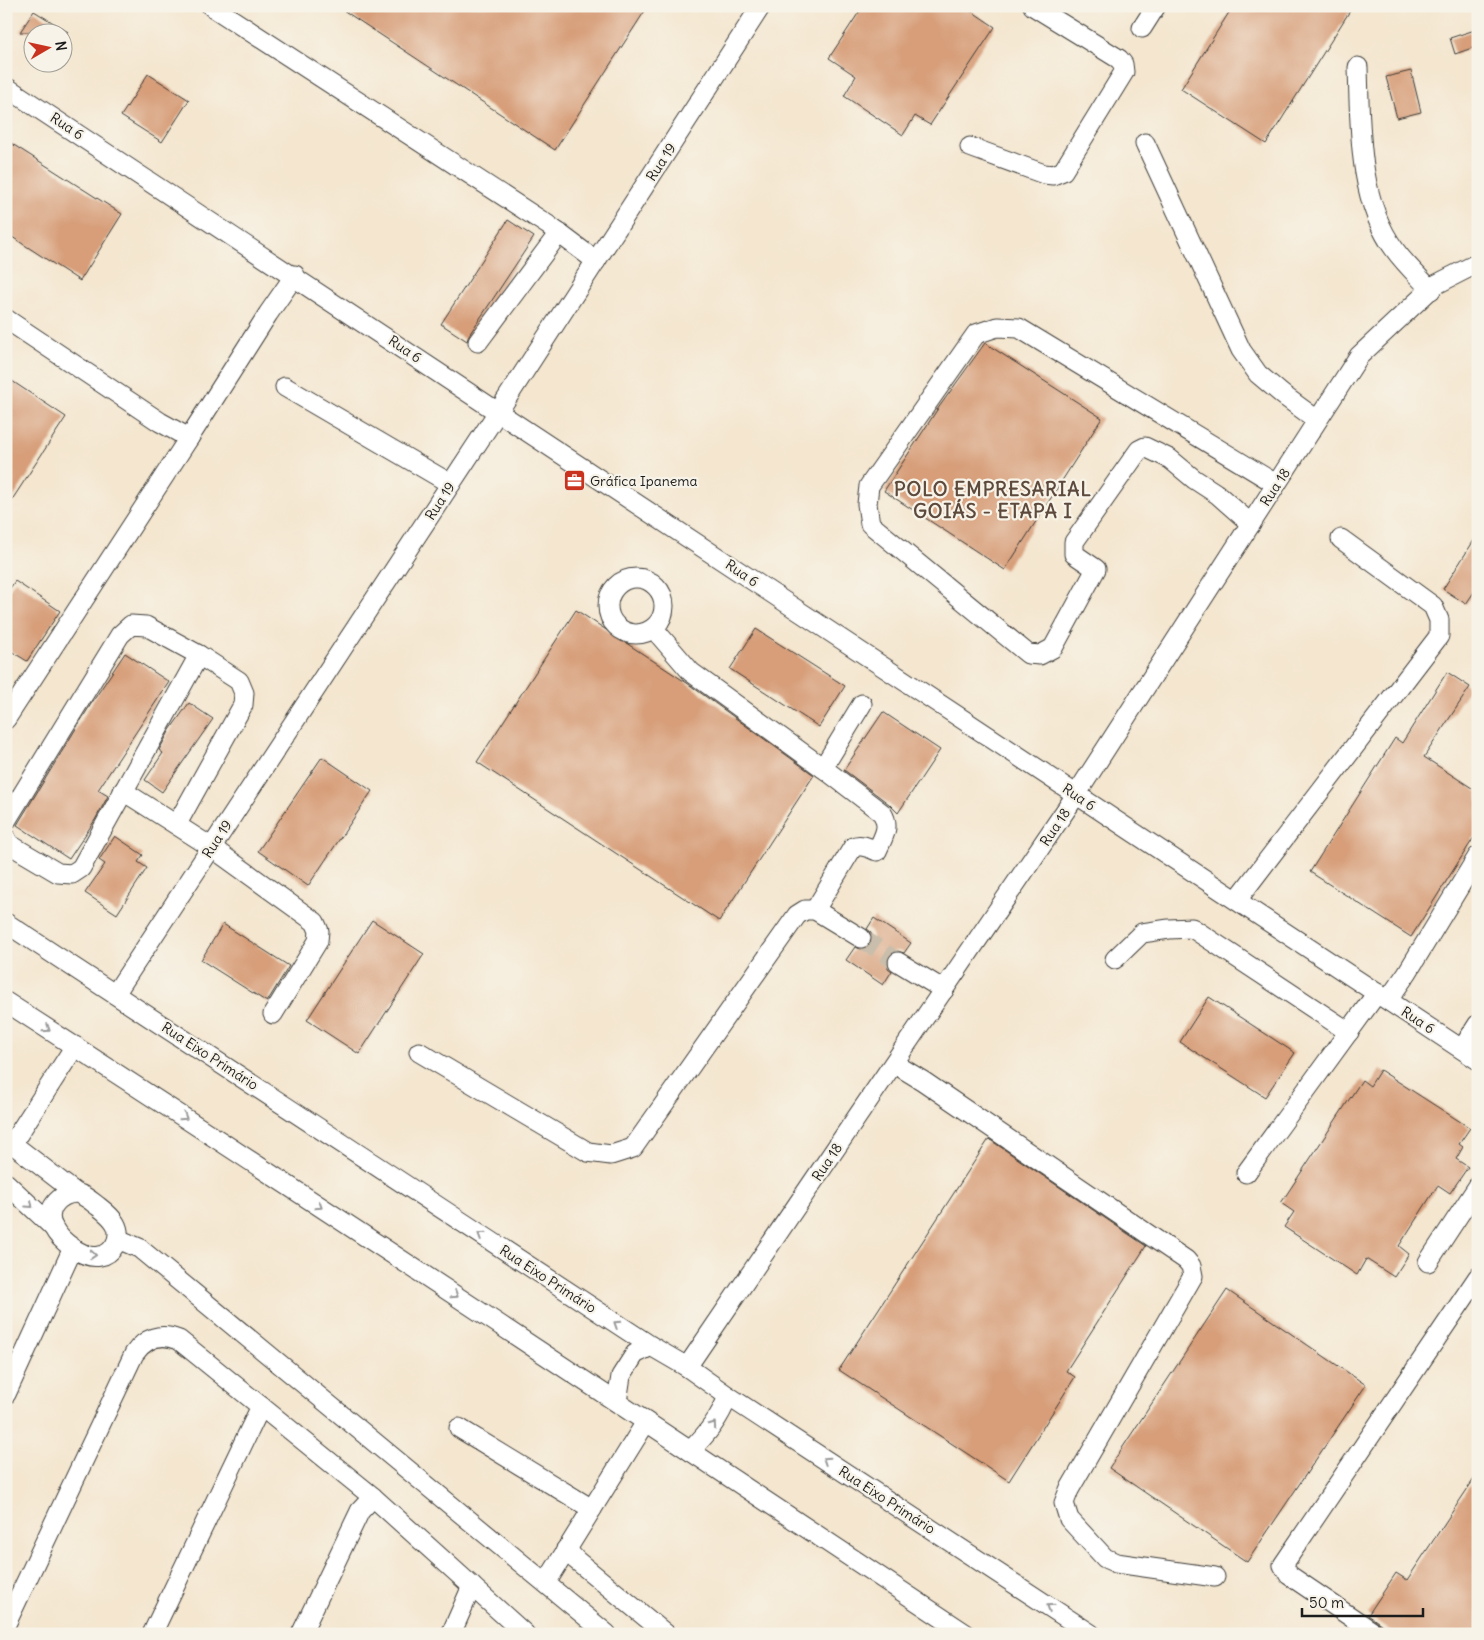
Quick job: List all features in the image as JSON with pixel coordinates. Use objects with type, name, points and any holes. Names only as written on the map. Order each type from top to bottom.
[{"type":"street","points":[[211,6],[558,233],[596,261]]},
{"type":"street","name":"Rua 19","points":[[115,994],[451,484],[761,6]]},
{"type":"street","points":[[970,147],[1044,174],[1053,175],[1063,171],[1124,72],[1123,64],[1119,59],[1033,6]]},
{"type":"street","points":[[1142,28],[1156,6]]},
{"type":"street","points":[[1358,67],[1360,132],[1367,182],[1377,220],[1395,250],[1431,290]]},
{"type":"street","name":"Rua 6","points":[[6,86],[295,275],[498,412],[1478,1060]]},
{"type":"street","points":[[1145,142],[1241,350],[1258,374],[1318,420]]},
{"type":"street","points":[[478,342],[558,233]]},
{"type":"street","name":"Rua 18","points":[[687,1367],[895,1064],[1076,795],[1359,356],[1435,285],[1478,263]]},
{"type":"street","points":[[6,719],[295,275]]},
{"type":"street","points":[[6,319],[160,422],[189,438]]},
{"type":"street","points":[[1251,524],[1217,494],[1194,479],[1170,459],[1145,447],[1139,450],[1074,542],[1074,554],[1096,568],[1053,648],[1040,655],[1034,655],[1028,654],[870,524],[867,504],[869,486],[976,334],[997,327],[1019,328],[1276,484]]},
{"type":"street","points":[[286,387],[451,484]]},
{"type":"street","points":[[1237,900],[1438,636],[1439,620],[1434,606],[1342,540]]},
{"type":"street","points":[[6,821],[120,635],[131,625],[146,626],[199,655],[239,681],[244,693],[243,705],[177,824]]},
{"type":"street","points":[[654,629],[691,672],[882,813],[886,820],[886,830],[877,851],[861,845],[852,847],[815,910]]},
{"type":"street","points":[[6,838],[10,844],[58,873],[72,874],[81,868],[199,655]]},
{"type":"street","points":[[823,768],[862,704]]},
{"type":"street","points":[[123,791],[212,847],[314,922],[319,931],[318,941],[273,1014]]},
{"type":"street","points":[[1246,1173],[1349,1032],[1382,996],[1407,973],[1478,856]]},
{"type":"street","points":[[419,1052],[588,1152],[611,1155],[634,1148],[797,915],[805,910],[815,910],[860,938]]},
{"type":"street","name":"Rua Eixo Primário","points":[[6,923],[651,1346],[687,1367],[728,1396],[1091,1634]]},
{"type":"street","points":[[1115,959],[1142,933],[1192,928],[1349,1032]]},
{"type":"street","points":[[898,962],[944,990]]},
{"type":"street","points":[[6,1002],[690,1450],[966,1634]]},
{"type":"street","points":[[1462,1049],[1478,1024]]},
{"type":"street","points":[[74,1046],[9,1141],[76,1193]]},
{"type":"street","points":[[895,1064],[923,1081],[1186,1260],[1191,1266],[1193,1276],[1069,1490],[1064,1503],[1069,1519],[1105,1558],[1116,1563],[1215,1577]]},
{"type":"street","points":[[6,1183],[53,1227]]},
{"type":"street","points":[[1428,1262],[1478,1186]]},
{"type":"street","points":[[76,1193],[84,1195],[112,1216],[116,1223],[118,1239],[109,1253],[93,1257],[85,1255],[73,1248],[57,1234],[53,1227],[51,1210],[55,1203],[60,1197],[76,1193]]},
{"type":"street","points":[[118,1239],[139,1248],[607,1634]]},
{"type":"street","points":[[6,1394],[73,1248]]},
{"type":"street","points":[[1376,1634],[1289,1575],[1283,1565],[1478,1276]]},
{"type":"street","points":[[6,1624],[134,1354],[144,1342],[158,1336],[172,1337],[179,1340],[261,1406],[373,1497],[525,1634]]},
{"type":"street","points":[[617,1402],[621,1376],[635,1354],[651,1346]]},
{"type":"street","points":[[690,1450],[714,1425],[728,1396]]},
{"type":"street","points":[[152,1634],[261,1406]]},
{"type":"street","points":[[546,1583],[646,1422]]},
{"type":"street","points":[[458,1428],[592,1509]]},
{"type":"street","points":[[301,1634],[360,1511],[373,1497]]},
{"type":"street","points":[[566,1549],[576,1560],[666,1634]]},
{"type":"street","points":[[451,1634],[472,1586]]},
{"type":"building","points":[[337,6],[648,6],[555,150]]},
{"type":"building","points":[[863,6],[964,6],[995,27],[930,125],[915,116],[903,135],[844,96],[856,76],[829,58]]},
{"type":"building","points":[[1233,6],[1353,6],[1266,144],[1181,89]]},
{"type":"building","points":[[34,11],[52,22],[27,22]]},
{"type":"building","points":[[1478,29],[1478,46],[1455,54],[1450,38]]},
{"type":"building","points":[[1411,71],[1421,112],[1397,118],[1386,77]]},
{"type":"building","points":[[148,74],[189,100],[162,142],[121,116]]},
{"type":"building","points":[[6,140],[122,214],[80,281],[6,233]]},
{"type":"building","points":[[508,220],[534,237],[469,335],[467,341],[441,324]]},
{"type":"building","points":[[985,343],[1102,418],[1005,570],[884,491],[937,410]]},
{"type":"building","points":[[6,377],[66,417],[6,509]]},
{"type":"building","points":[[1478,534],[1478,586],[1466,604],[1443,589]]},
{"type":"building","points":[[15,581],[60,611],[27,661],[6,648],[6,594]]},
{"type":"building","points":[[576,610],[687,683],[814,775],[719,921],[477,762]]},
{"type":"building","points":[[756,629],[845,686],[819,727],[730,669]]},
{"type":"building","points":[[125,653],[169,682],[98,790],[108,796],[95,820],[69,859],[17,825],[91,704]]},
{"type":"building","points":[[1447,672],[1470,687],[1424,757],[1478,792],[1478,831],[1411,937],[1310,872],[1395,738],[1402,743]]},
{"type":"building","points":[[189,703],[213,719],[162,792],[145,780],[163,753],[159,750],[170,730]]},
{"type":"building","points":[[883,712],[940,750],[898,813],[844,770]]},
{"type":"building","points":[[322,757],[372,791],[308,886],[258,851]]},
{"type":"building","points":[[115,836],[143,855],[138,862],[147,868],[117,914],[85,893],[105,864],[99,860]]},
{"type":"building","points":[[874,918],[911,943],[904,953],[892,952],[889,956],[888,968],[892,971],[883,985],[846,960],[855,947],[867,948],[870,944],[871,932],[867,929]]},
{"type":"building","points":[[372,920],[424,954],[359,1054],[307,1020]]},
{"type":"building","points":[[223,924],[289,966],[267,1002],[201,960]]},
{"type":"building","points":[[1209,997],[1295,1053],[1265,1097],[1180,1042]]},
{"type":"building","points":[[1380,1070],[1470,1128],[1459,1144],[1463,1147],[1456,1159],[1468,1167],[1450,1193],[1438,1185],[1399,1246],[1409,1254],[1394,1277],[1366,1259],[1357,1275],[1284,1227],[1294,1212],[1281,1203],[1362,1080],[1370,1086]]},
{"type":"building","points":[[989,1139],[1146,1246],[1066,1371],[1075,1377],[1009,1481],[839,1370]]},
{"type":"building","points":[[1227,1290],[1366,1385],[1247,1562],[1109,1468]]},
{"type":"building","points":[[1478,1473],[1478,1634],[1395,1634],[1368,1615],[1396,1573],[1407,1580]]},
{"type":"tunnel","points":[[861,938],[898,962]]},
{"type":"place","name":"Gráfica Ipanema","points":[[574,481]]},
{"type":"district","name":"POLO EMPRESARIAL GOIÁS - ETAPA I","points":[[993,500]]}]
